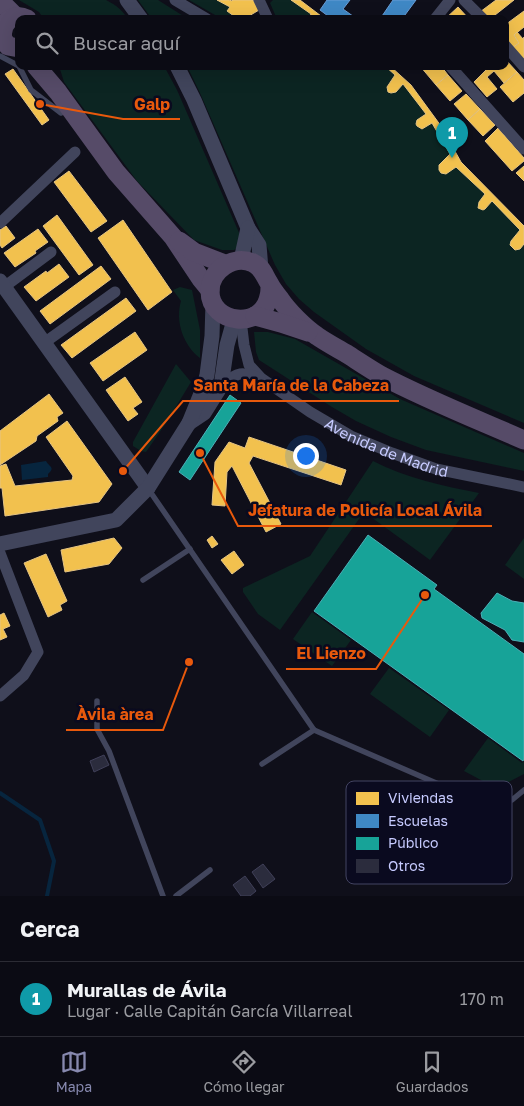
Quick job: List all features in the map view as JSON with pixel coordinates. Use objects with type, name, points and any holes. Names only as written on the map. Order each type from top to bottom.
[{"type":"highway","points":[[0,1],[11,20],[1,32],[2,39],[10,50]]},
{"type":"highway","points":[[39,70],[63,99],[116,172],[173,237],[201,279],[221,314],[243,319],[282,323],[316,335]]},
{"type":"highway","points":[[51,70],[63,99]]},
{"type":"highway","points":[[173,237],[194,252],[233,262],[252,263],[266,277],[290,311],[316,335],[381,375],[428,399],[524,440]]},
{"type":"highway","points":[[211,296],[214,275],[233,262]]},
{"type":"highway","points":[[243,319],[264,308],[267,303],[270,297],[266,277]]},
{"type":"street","points":[[126,0],[138,15]]},
{"type":"street","points":[[175,0],[199,15]]},
{"type":"street","points":[[259,0],[266,15]]},
{"type":"street","points":[[438,15],[450,0]]},
{"type":"street","points":[[464,0],[479,15]]},
{"type":"street","points":[[509,50],[524,67]]},
{"type":"street","points":[[179,70],[194,100],[248,228],[259,244],[266,277]]},
{"type":"street","points":[[454,70],[524,149]]},
{"type":"street","points":[[0,223],[75,152]]},
{"type":"street","points":[[233,262],[248,228]]},
{"type":"street","points":[[51,252],[2,284],[148,488]]},
{"type":"street","points":[[44,343],[114,292]]},
{"type":"street","points":[[0,544],[116,520],[148,488],[189,423],[207,375],[212,336],[211,296]]},
{"type":"street","points":[[189,423],[204,413],[221,386],[227,344],[243,319]]},
{"type":"street","name":"Avenida de Madrid","points":[[243,319],[244,345],[249,365],[261,378],[310,412],[351,436],[436,469],[524,487]]},
{"type":"street","name":"Avenida de Madrid","points":[[221,386],[234,376],[245,372],[261,378]]},
{"type":"street","points":[[0,553],[38,652],[24,675],[0,696]]},
{"type":"lane","points":[[21,70],[31,90],[61,113],[63,99]]},
{"type":"lane","points":[[148,488],[314,730],[432,781]]},
{"type":"lane","points":[[143,580],[190,549]]},
{"type":"lane","points":[[97,700],[97,728],[109,751],[163,896]]},
{"type":"lane","points":[[262,764],[314,730]]},
{"type":"lane","points":[[512,800],[524,790]]},
{"type":"lane","points":[[176,896],[210,870]]},
{"type":"green space","points":[[19,0],[106,0],[125,15],[41,15]]},
{"type":"green space","points":[[138,0],[158,0],[182,15],[149,15]]},
{"type":"green space","points":[[189,0],[217,0],[230,7],[227,11],[232,15],[215,15]]},
{"type":"green space","points":[[273,0],[291,0],[311,14],[275,15],[270,3]]},
{"type":"green space","points":[[60,70],[166,70],[177,90],[240,235],[240,246],[234,250],[222,250],[194,240],[137,181],[64,82]]},
{"type":"green space","points":[[189,70],[389,70],[395,75],[387,86],[388,92],[396,92],[403,84],[426,114],[417,120],[416,124],[418,127],[422,129],[432,123],[450,154],[439,165],[439,170],[446,174],[456,167],[485,194],[479,202],[478,208],[485,209],[492,201],[520,230],[510,245],[513,249],[517,249],[524,244],[524,423],[414,376],[366,349],[299,299],[286,284],[275,265]]},
{"type":"green space","points":[[180,287],[192,290],[200,330],[200,358],[189,346],[182,332],[179,317],[181,301],[173,290]]},
{"type":"green space","points":[[254,332],[268,332],[295,339],[400,399],[524,453],[524,471],[426,450],[356,421],[259,360],[256,352]]},
{"type":"green space","points":[[176,364],[191,382],[146,452],[141,451],[133,446],[133,442]]},
{"type":"green space","points":[[373,461],[412,477],[479,493],[430,560],[364,512],[280,630],[258,614],[243,592],[243,588],[310,556]]},
{"type":"green space","points":[[524,538],[524,579],[505,565]]},
{"type":"green space","points":[[312,612],[351,640],[332,666],[293,639]]},
{"type":"green space","points":[[389,668],[449,710],[430,737],[370,694]]},
{"type":"green space","points":[[488,738],[522,763],[524,761],[524,774],[511,781],[483,781],[464,771]]},
{"type":"water","points":[[46,461],[52,468],[48,477],[22,480],[21,465]]},
{"type":"building: Viviendas","points":[[217,0],[253,0],[259,10],[251,15],[232,15],[227,11],[230,7]]},
{"type":"building: Viviendas","points":[[291,0],[300,0],[320,15],[311,14]]},
{"type":"building: Viviendas","points":[[496,0],[514,0],[495,15],[483,15],[480,12]]},
{"type":"building: Viviendas","points":[[458,7],[465,15],[449,15]]},
{"type":"building: Viviendas","points":[[524,11],[524,27],[514,35],[519,43],[512,48],[509,45],[509,22]]},
{"type":"building: Viviendas","points":[[517,32],[523,39],[524,37],[524,62],[512,48],[519,43],[514,35]]},
{"type":"building: Viviendas","points":[[509,63],[517,72],[504,83],[494,71],[487,77],[497,89],[487,97],[474,82],[486,70],[509,70]]},
{"type":"building: Viviendas","points":[[13,69],[49,120],[42,125],[5,74]]},
{"type":"building: Viviendas","points":[[389,70],[394,70],[411,85],[441,126],[461,162],[524,226],[524,244],[520,249],[515,250],[510,245],[520,230],[492,201],[483,210],[478,208],[479,202],[485,194],[456,167],[446,174],[441,173],[439,165],[450,154],[432,123],[422,129],[417,126],[417,120],[426,114],[403,84],[396,92],[388,92],[387,87],[395,75]]},
{"type":"building: Viviendas","points":[[423,70],[444,70],[448,75],[436,85]]},
{"type":"building: Viviendas","points":[[517,72],[524,80],[524,93],[513,102],[500,87]]},
{"type":"building: Viviendas","points":[[448,75],[462,91],[450,101],[436,85]]},
{"type":"building: Viviendas","points":[[466,94],[480,109],[468,120],[454,104]]},
{"type":"building: Viviendas","points":[[480,109],[495,125],[483,136],[468,120]]},
{"type":"building: Viviendas","points":[[498,128],[524,158],[524,161],[512,171],[485,141]]},
{"type":"building: Viviendas","points":[[524,166],[524,181],[516,173]]},
{"type":"building: Viviendas","points":[[69,171],[107,221],[91,232],[54,182]]},
{"type":"building: Viviendas","points":[[57,215],[93,265],[79,275],[43,226]]},
{"type":"building: Viviendas","points":[[123,220],[172,292],[148,310],[98,238]]},
{"type":"building: Viviendas","points":[[6,226],[15,238],[2,248],[0,245],[0,230]]},
{"type":"building: Viviendas","points":[[38,229],[48,242],[35,251],[36,253],[15,267],[4,253]]},
{"type":"building: Viviendas","points":[[59,264],[69,277],[36,301],[24,287]]},
{"type":"building: Viviendas","points":[[101,266],[111,279],[50,324],[40,311]]},
{"type":"building: Viviendas","points":[[126,298],[136,311],[72,358],[61,345]]},
{"type":"building: Viviendas","points":[[135,332],[147,350],[103,381],[90,363]]},
{"type":"building: Viviendas","points":[[125,377],[142,402],[133,408],[138,414],[128,421],[106,390]]},
{"type":"building: Viviendas","points":[[49,394],[63,413],[57,417],[58,421],[37,436],[36,441],[0,465],[0,431]]},
{"type":"building: Viviendas","points":[[67,421],[112,484],[99,502],[5,516],[2,488],[0,488],[0,466],[6,464],[15,486],[72,480],[73,476],[46,437]]},
{"type":"building: Viviendas","points":[[249,437],[346,470],[341,485],[253,456],[249,463],[281,524],[266,532],[232,466],[227,472],[225,506],[212,505],[215,462],[229,442],[245,448]]},
{"type":"building: Viviendas","points":[[212,536],[218,544],[212,548],[207,540]]},
{"type":"building: Viviendas","points":[[114,538],[122,548],[109,564],[65,572],[61,550]]},
{"type":"building: Viviendas","points":[[234,551],[244,565],[232,574],[221,560]]},
{"type":"building: Viviendas","points":[[46,554],[67,601],[60,605],[62,610],[48,617],[24,563]]},
{"type":"building: Viviendas","points":[[4,613],[10,626],[3,629],[7,637],[0,640],[0,615]]},
{"type":"building: Escuelas","points":[[327,0],[350,0],[343,9],[351,15],[327,15],[320,10]]},
{"type":"building: Escuelas","points":[[393,0],[416,0],[405,15],[383,15]]},
{"type":"building: Público","points":[[230,395],[241,403],[190,480],[179,472]]},
{"type":"building: Público","points":[[368,535],[437,585],[434,589],[524,654],[523,761],[314,611]]},
{"type":"building: Público","points":[[497,593],[512,601],[524,603],[524,642],[512,640],[505,630],[482,618],[481,613]]},
{"type":"building: Otros","points":[[104,755],[109,765],[94,772],[90,761]]},
{"type":"building: Otros","points":[[263,864],[275,879],[263,888],[252,872]]},
{"type":"building: Otros","points":[[245,876],[256,891],[250,896],[241,896],[233,885]]},
{"type":"waterway","points":[[0,793],[40,820],[54,861],[47,896]]},
{"type":"place","name":"Galp","points":[[40,104]]},
{"type":"place","name":"Murallas de Ávila","points":[[452,158]]},
{"type":"place","name":"Jefatura de Policía Local Ávila","points":[[200,453]]},
{"type":"place","name":"Santa María de la Cabeza","points":[[123,471]]},
{"type":"place","name":"El Lienzo","points":[[425,595]]},
{"type":"place","name":"Àvila àrea","points":[[189,662]]}]
